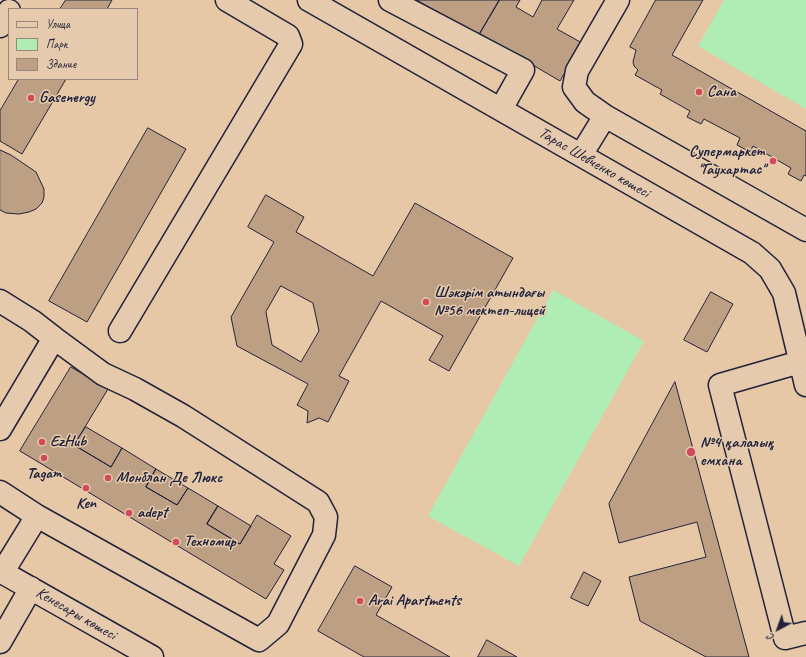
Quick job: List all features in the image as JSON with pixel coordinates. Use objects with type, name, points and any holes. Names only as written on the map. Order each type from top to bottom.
[{"type":"street","name":"Тарас Шевченко көшесі","points":[[309,0],[338,7],[501,109],[752,253],[770,269],[784,292],[806,384]]},
{"type":"street","points":[[390,0],[522,70],[501,109]]},
{"type":"street","points":[[618,0],[577,71],[574,87],[584,102],[605,116],[806,230]]},
{"type":"street","points":[[120,331],[291,44],[288,36],[231,1]]},
{"type":"street","points":[[0,26],[8,13]]},
{"type":"street","points":[[581,155],[605,116]]},
{"type":"street","points":[[0,301],[32,321],[103,374],[135,389],[183,416],[318,502],[326,517],[324,535],[278,624],[259,640],[36,516],[0,492]]},
{"type":"street","points":[[0,429],[54,338]]},
{"type":"street","points":[[800,362],[720,385],[785,638],[806,633]]},
{"type":"street","points":[[1,572],[36,516]]},
{"type":"street","name":"Кенесары көшесі","points":[[1,572],[152,657]]},
{"type":"street","points":[[0,642],[31,588]]},
{"type":"green space","points":[[724,0],[806,0],[806,109],[698,46]]},
{"type":"green space","points":[[553,290],[644,341],[519,566],[428,516]]},
{"type":"building","points":[[66,0],[112,0],[108,8],[61,8]]},
{"type":"building","points":[[417,0],[499,0],[478,36]]},
{"type":"building","points":[[500,0],[520,0],[516,7],[533,17],[542,0],[574,0],[557,29],[582,43],[560,81],[480,34]]},
{"type":"building","name":"Сана","points":[[656,0],[703,0],[672,55],[806,131],[806,176],[804,175],[801,181],[788,174],[791,168],[753,146],[750,152],[737,145],[740,138],[704,119],[701,124],[687,117],[690,111],[660,94],[662,90],[635,75],[638,70],[634,66],[633,62],[636,50],[630,47]]},
{"type":"building","points":[[18,80],[65,80],[22,154],[0,141],[0,111]]},
{"type":"building","points":[[148,128],[186,149],[87,322],[49,301]]},
{"type":"building","points":[[0,150],[11,155],[36,172],[44,189],[44,197],[42,203],[36,209],[19,214],[6,213],[0,210]]},
{"type":"building","points":[[266,195],[304,217],[296,232],[373,276],[415,203],[513,258],[449,371],[429,360],[443,336],[381,301],[339,376],[349,381],[328,422],[319,418],[307,423],[308,411],[297,405],[308,384],[237,346],[231,317],[274,242],[248,227]],"holes":[[[281,286],[313,303],[319,331],[301,362],[272,345],[266,312]]]},
{"type":"building","points":[[711,292],[733,304],[707,352],[684,340]]},
{"type":"building","name":"Монблан Де Люкс","points":[[71,367],[108,389],[74,445],[111,467],[122,448],[156,469],[146,487],[177,505],[188,488],[218,506],[207,524],[240,544],[257,515],[291,536],[274,564],[284,570],[266,599],[20,451]]},
{"type":"building","points":[[675,382],[749,657],[706,657],[640,621],[629,577],[706,557],[697,522],[619,543],[609,504]]},
{"type":"building","points":[[86,427],[122,448],[111,467],[74,445]]},
{"type":"building","points":[[156,469],[188,488],[177,505],[146,487]]},
{"type":"building","points":[[218,506],[251,526],[240,544],[207,524]]},
{"type":"building","name":"Arai Apartments","points":[[355,566],[392,587],[376,615],[450,657],[364,657],[318,631]]},
{"type":"building","points":[[584,572],[601,581],[588,606],[571,598]]},
{"type":"building","name":"Arai Apartments","points":[[487,640],[517,657],[478,657]]},
{"type":"place","name":"Сана","points":[[699,92]]},
{"type":"place","name":"Gasenergy","points":[[31,98]]},
{"type":"place","name":"Супермаркет \"Гаухартас\"","points":[[773,161]]},
{"type":"place","name":"Шәкәрім атындағы №56 мектеп-лицей","points":[[426,302]]},
{"type":"place","name":"EzHub","points":[[42,442]]},
{"type":"place","name":"№4 қалалық емхана","points":[[691,452]]},
{"type":"place","name":"Tagam","points":[[44,458]]},
{"type":"place","name":"Монблан Де Люкс","points":[[108,478]]},
{"type":"place","name":"Ken","points":[[86,488]]},
{"type":"place","name":"adept","points":[[129,513]]},
{"type":"place","name":"Техномир","points":[[176,542]]},
{"type":"place","name":"Arai Apartments","points":[[360,601]]}]
